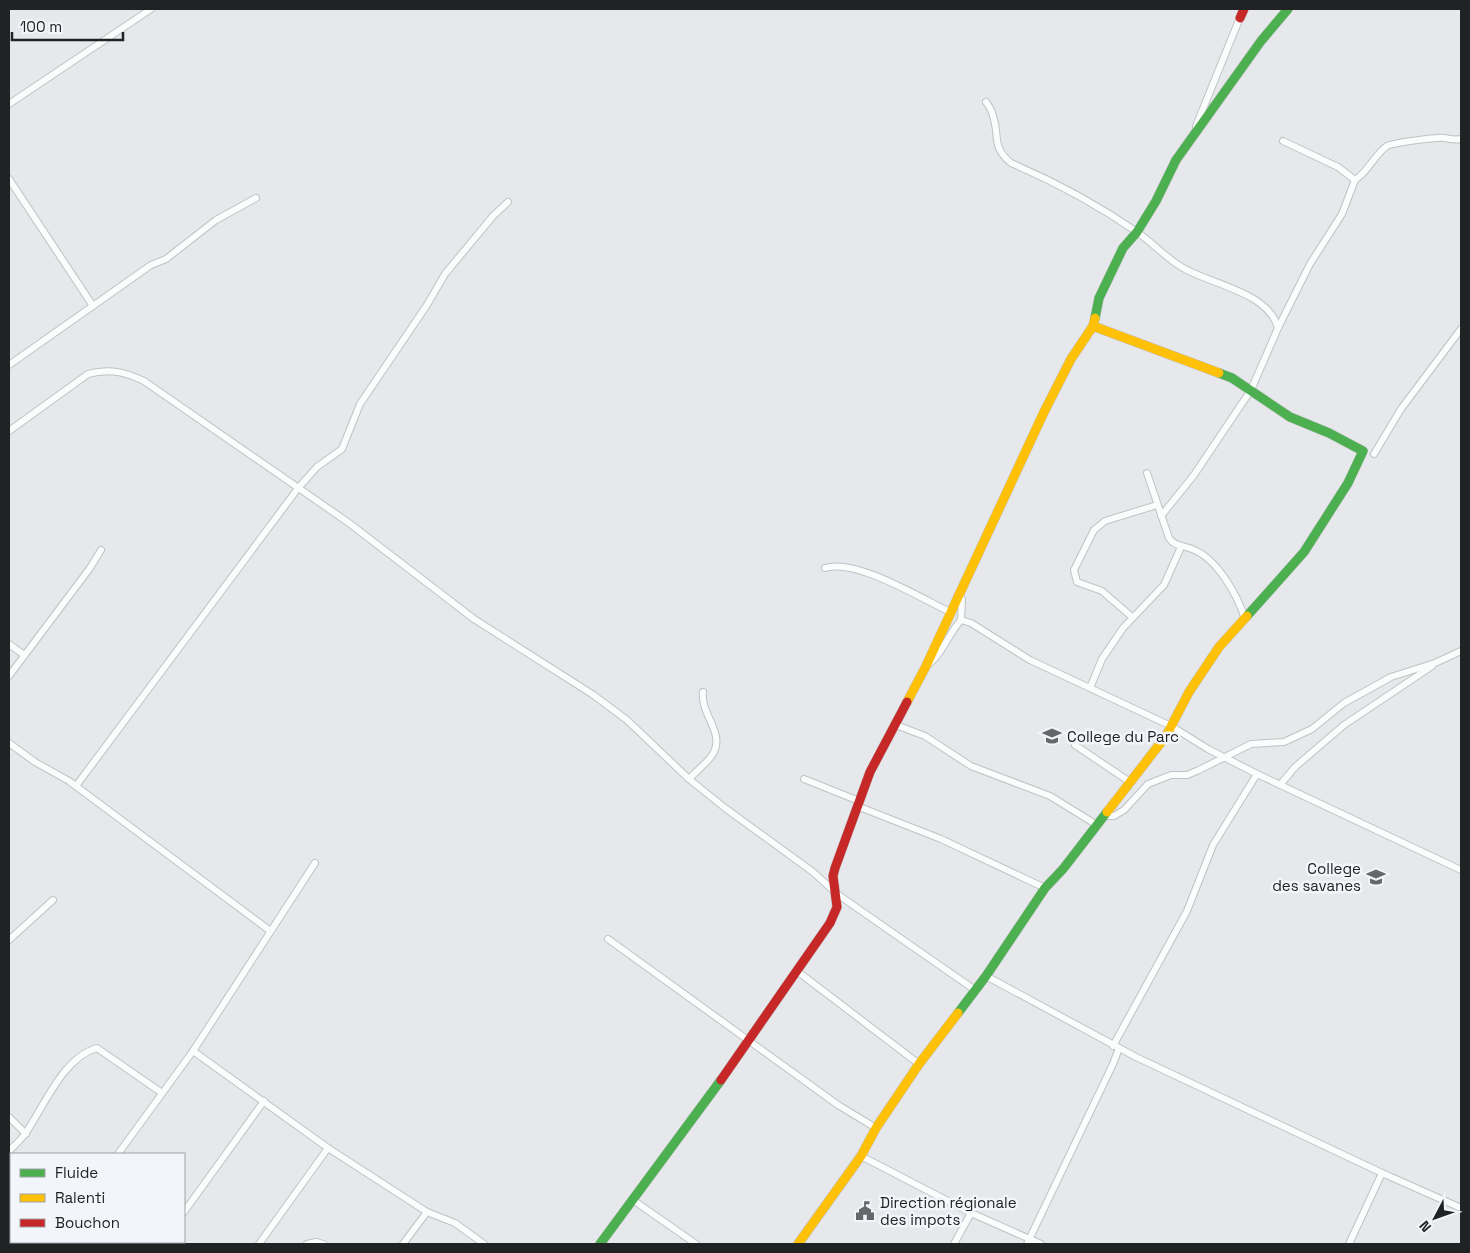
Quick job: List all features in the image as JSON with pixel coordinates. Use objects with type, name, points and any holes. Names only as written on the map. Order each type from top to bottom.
[{"type":"street","points":[[9,104],[151,9]]},
{"type":"street","points":[[600,1244],[727,1072],[747,1040],[830,923],[837,907],[837,894],[833,876],[835,868],[870,772],[926,666],[1044,412],[1071,359],[1092,326],[1099,298],[1115,263],[1123,248],[1137,232],[1156,201],[1176,160],[1193,134],[1261,41],[1288,9]]},
{"type":"street","points":[[1193,134],[1205,99],[1242,12]]},
{"type":"street","points":[[986,102],[994,117],[996,145],[1001,155],[1011,163],[1084,196],[1137,232],[1184,269],[1254,299],[1265,306],[1274,316],[1278,328]]},
{"type":"street","points":[[1161,516],[1194,475],[1251,390],[1278,328],[1310,264],[1342,214],[1354,180],[1362,176],[1376,155],[1389,144],[1437,138],[1453,140],[1461,138]]},
{"type":"street","points":[[1283,141],[1338,167],[1354,180]]},
{"type":"street","points":[[9,180],[93,306]]},
{"type":"street","points":[[9,365],[151,266],[166,259],[216,220],[256,198]]},
{"type":"street","points":[[76,786],[299,488],[317,467],[342,449],[360,404],[428,305],[445,274],[493,216],[508,202]]},
{"type":"street","points":[[802,1243],[919,1064],[986,976],[1045,888],[1161,743],[1189,692],[1218,647],[1304,552],[1348,483],[1363,451],[1329,433],[1290,417],[1232,378],[1092,326]]},
{"type":"street","points":[[1374,454],[1401,409],[1461,329]]},
{"type":"street","points":[[9,431],[88,374],[103,370],[126,373],[153,386],[299,488],[474,619],[592,694],[633,726],[689,779],[724,808],[813,872],[837,894],[975,990]]},
{"type":"street","points":[[1147,473],[1168,538],[1172,543],[1193,549],[1204,556],[1225,578],[1239,600],[1245,619]]},
{"type":"street","points":[[1132,617],[1102,591],[1077,582],[1074,570],[1094,530],[1105,521],[1157,505]]},
{"type":"street","points":[[1090,688],[1102,659],[1132,617],[1164,585],[1181,547]]},
{"type":"street","points":[[9,676],[84,576],[101,550]]},
{"type":"street","points":[[825,568],[832,566],[859,568],[950,612]]},
{"type":"street","points":[[926,666],[938,656],[953,628],[961,620],[962,599],[957,596]]},
{"type":"street","points":[[961,620],[971,623],[1030,660],[1171,726],[1208,749],[1257,774],[1461,870]]},
{"type":"street","points":[[9,644],[24,655]]},
{"type":"street","points":[[1280,785],[1295,768],[1344,726],[1435,664],[1461,651]]},
{"type":"street","points":[[1104,816],[1114,816],[1124,810],[1148,784],[1171,775],[1186,775],[1200,770],[1251,744],[1284,742],[1312,729],[1344,703],[1391,677],[1435,664]]},
{"type":"street","points":[[689,779],[714,752],[717,736],[702,702],[703,692]]},
{"type":"street","points":[[896,724],[925,736],[971,766],[1050,796],[1097,825]]},
{"type":"street","points":[[9,743],[35,762],[76,786],[269,930]]},
{"type":"street","points":[[1075,745],[1130,782]]},
{"type":"street","points":[[1028,1242],[1109,1073],[1116,1047],[1187,911],[1213,845],[1257,774]]},
{"type":"street","points":[[804,780],[941,839],[1045,888]]},
{"type":"street","points":[[119,1153],[193,1051],[269,930],[315,863]]},
{"type":"street","points":[[9,940],[53,900]]},
{"type":"street","points":[[608,938],[838,1105],[876,1128]]},
{"type":"street","points":[[797,972],[919,1064]]},
{"type":"street","points":[[986,976],[1116,1047],[1382,1173],[1461,1208]]},
{"type":"street","points":[[9,1151],[26,1134],[64,1071],[89,1050],[97,1048],[162,1093]]},
{"type":"street","points":[[193,1051],[328,1148],[427,1212],[455,1223],[484,1244]]},
{"type":"street","points":[[185,1211],[264,1101]]},
{"type":"street","points":[[9,1117],[26,1134]]},
{"type":"street","points":[[258,1244],[328,1148]]},
{"type":"street","points":[[860,1156],[1028,1242],[1041,1244]]},
{"type":"street","points":[[1349,1244],[1382,1173]]},
{"type":"street","points":[[633,1200],[696,1244]]},
{"type":"street","points":[[403,1244],[427,1212]]},
{"type":"street","points":[[954,1244],[971,1213]]},
{"type":"street","points":[[307,1244],[316,1242],[323,1244]]},
{"type":"traffic: fast","points":[[1095,318],[1099,298],[1123,248],[1137,232],[1156,201],[1176,160],[1261,41],[1288,9]]},
{"type":"traffic: fast","points":[[1219,373],[1232,378],[1290,417],[1329,433],[1363,451],[1348,483],[1304,552],[1247,616]]},
{"type":"traffic: fast","points":[[958,1013],[986,976],[1045,888],[1063,869],[1107,812]]},
{"type":"traffic: fast","points":[[600,1244],[721,1080]]},
{"type":"traffic: slow","points":[[907,702],[926,666],[1044,412],[1071,359],[1093,326],[1095,318]]},
{"type":"traffic: slow","points":[[1093,326],[1219,373]]},
{"type":"traffic: slow","points":[[1107,812],[1166,736],[1189,692],[1219,647],[1247,616]]},
{"type":"traffic: slow","points":[[798,1244],[861,1156],[876,1128],[919,1064],[958,1013]]},
{"type":"traffic: jam","points":[[1240,18],[1244,9]]},
{"type":"traffic: jam","points":[[721,1080],[830,923],[837,907],[833,876],[835,868],[870,772],[907,702]]},
{"type":"place","name":"College du Parc","points":[[1052,736]]},
{"type":"place","name":"College des savanes","points":[[1376,877]]},
{"type":"place","name":"Direction régionale des impots","points":[[865,1211]]}]
